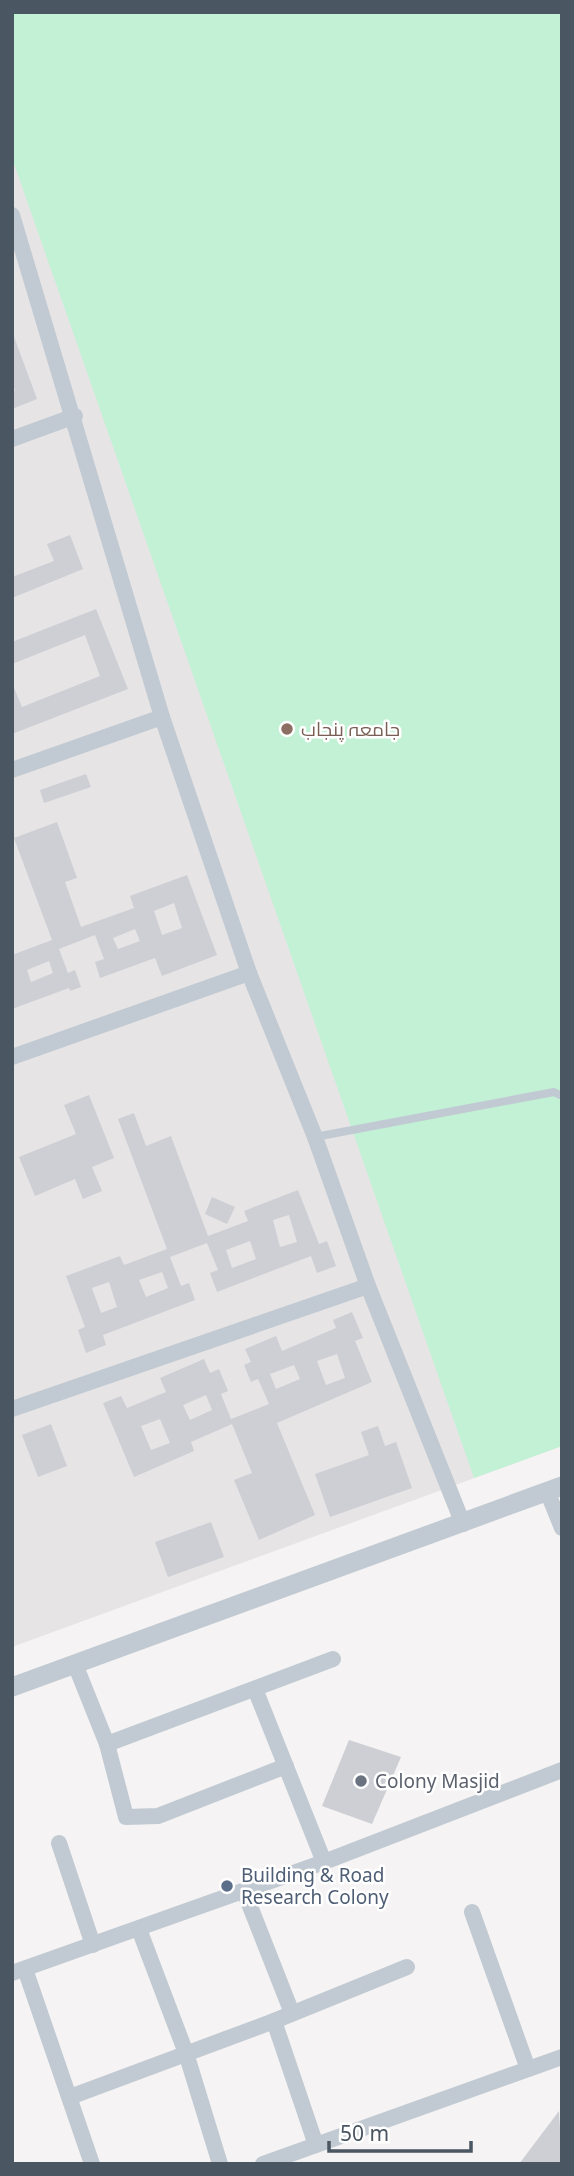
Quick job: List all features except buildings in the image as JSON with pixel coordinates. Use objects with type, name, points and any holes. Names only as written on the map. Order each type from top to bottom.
[{"type":"street","points":[[12,215],[75,416],[162,717],[249,972],[315,1137],[368,1286],[463,1524]]},
{"type":"street","points":[[12,439],[75,416]]},
{"type":"street","points":[[12,770],[162,717]]},
{"type":"street","points":[[12,1057],[249,972]]},
{"type":"street","points":[[12,1409],[368,1286]]},
{"type":"street","points":[[12,1687],[463,1524],[554,1488],[562,1528]]},
{"type":"street","points":[[107,1744],[333,1659]]},
{"type":"street","points":[[75,1664],[107,1744],[126,1817],[158,1816],[286,1766]]},
{"type":"street","points":[[255,1689],[324,1862]]},
{"type":"street","points":[[92,2164],[69,2097],[19,1971],[324,1862],[562,1770]]},
{"type":"street","points":[[59,1843],[93,1945]]},
{"type":"street","points":[[244,1891],[292,2013]]},
{"type":"street","points":[[472,1912],[528,2069]]},
{"type":"street","points":[[139,1929],[186,2053],[220,2164]]},
{"type":"street","points":[[69,2097],[274,2021],[407,1966]]},
{"type":"street","points":[[274,2021],[316,2145]]},
{"type":"street","points":[[263,2164],[562,2057]]},
{"type":"lane","points":[[315,1137],[554,1092],[562,1097]]},
{"type":"shaded area","name":"جامعہ پنجاب","points":[[12,12],[562,12],[562,1446],[12,1647]]},
{"type":"green space","points":[[12,12],[562,12],[562,1446],[474,1478],[12,158]]},
{"type":"place","name":"جامعہ پنجاب","points":[[287,729]]},
{"type":"place","name":"Colony Masjid","points":[[361,1781]]},
{"type":"place","name":"Building & Road Research Colony","points":[[227,1886]]}]
